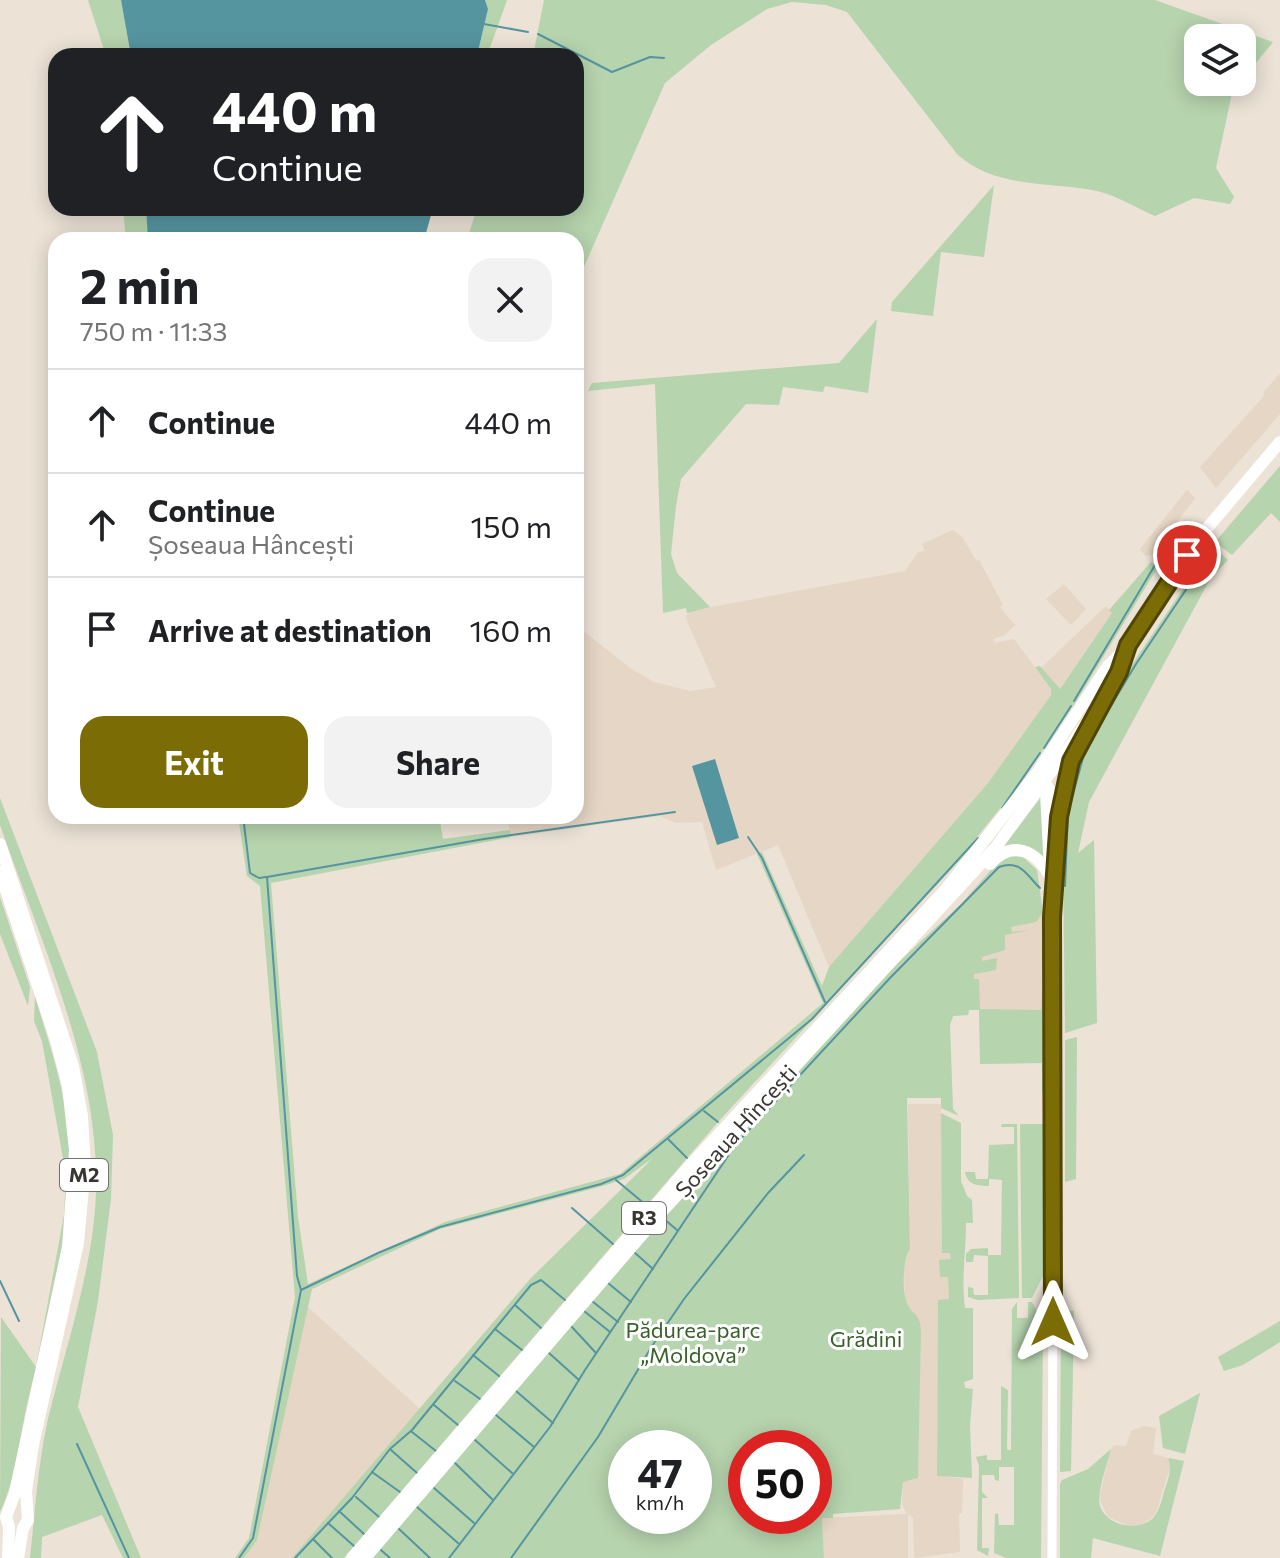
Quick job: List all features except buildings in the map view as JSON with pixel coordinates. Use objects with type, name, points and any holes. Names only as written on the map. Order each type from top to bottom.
[{"type":"highway","name":"R3","points":[[947,888],[976,858],[1036,783],[1043,781],[1047,767],[1086,707],[1119,672],[1128,645],[1198,539],[1280,442]]},
{"type":"highway","name":"R3","points":[[1055,849],[1067,775],[1091,700]]},
{"type":"highway","name":"Șoseaua Hîncești","points":[[352,1558],[693,1162],[947,888],[1091,700]]},
{"type":"highway","name":"Șoseaua Hîncești","points":[[365,1558],[658,1216],[979,867],[1043,781]]},
{"type":"highway","points":[[1026,787],[1032,782],[1043,781]]},
{"type":"highway","name":"M2","points":[[0,844],[66,1041],[78,1091],[84,1140],[78,1243],[33,1445],[26,1513],[28,1520],[16,1528],[8,1558]]},
{"type":"highway","name":"R3","points":[[861,994],[911,948],[999,855],[1014,849],[1027,851],[1038,859],[1049,874]]},
{"type":"highway","name":"M2","points":[[0,872],[59,1050],[68,1086],[75,1150],[68,1247],[6,1520],[16,1528],[18,1558]]},
{"type":"highway","points":[[10,1510],[17,1508],[26,1513]]},
{"type":"main road","points":[[1043,781],[1052,791],[1055,849],[1055,907],[1052,917]]},
{"type":"main road","points":[[1043,781],[1052,917],[1052,1558]]},
{"type":"shaded area","points":[[1280,373],[1280,414],[1216,488],[1200,467],[1265,395],[1263,393]]},
{"type":"shaded area","points":[[1187,490],[1195,498],[1157,549],[1157,554],[1145,556],[1140,549]]},
{"type":"shaded area","points":[[953,530],[963,538],[976,561],[979,560],[1003,605],[1000,607],[1015,625],[1005,635],[993,639],[995,643],[1014,639],[1051,689],[1051,695],[988,783],[829,967],[778,845],[716,870],[702,822],[676,823],[660,816],[511,837],[509,824],[584,824],[584,631],[630,668],[654,682],[690,691],[716,687],[687,621],[690,611],[905,571],[918,552],[925,551],[922,544]]},
{"type":"shaded area","points":[[1064,584],[1086,609],[1071,625],[1046,599]]},
{"type":"shaded area","points":[[1106,606],[1112,613],[1059,690],[1041,668]]},
{"type":"shaded area","points":[[1043,913],[1046,993],[1042,993],[1042,1010],[979,1009],[974,979],[975,958],[1011,927],[1036,922]]},
{"type":"shaded area","points":[[908,1104],[941,1104],[943,1253],[951,1252],[951,1260],[939,1261],[948,1277],[949,1300],[938,1301],[937,1475],[963,1479],[962,1513],[959,1514],[960,1552],[914,1558],[913,1518],[908,1514],[908,1558],[824,1558],[823,1534],[832,1534],[832,1518],[907,1514],[902,1504],[903,1482],[918,1478],[921,1334],[905,1300],[904,1266],[910,1248]]},
{"type":"shaded area","points":[[307,1306],[421,1410],[292,1558],[244,1558],[257,1540]]},
{"type":"shaded area","points":[[1143,1426],[1156,1428],[1153,1454],[1168,1458],[1171,1465],[1155,1515],[1141,1525],[1129,1526],[1108,1517],[1099,1498],[1111,1449],[1115,1445],[1126,1446],[1131,1431]]},
{"type":"green space","points":[[88,0],[121,0],[130,48],[103,48]]},
{"type":"green space","points":[[485,0],[507,0],[490,48],[479,48],[488,9]]},
{"type":"green space","points":[[544,0],[1155,0],[1222,24],[1184,24],[1184,96],[1231,96],[1216,168],[1234,197],[1230,204],[1194,198],[1155,216],[1100,192],[1021,182],[987,173],[957,154],[847,12],[826,5],[792,2],[767,9],[711,45],[665,83],[584,267],[584,232],[470,232],[474,216],[584,216],[584,48],[535,48]]},
{"type":"green space","points":[[1256,36],[1273,42],[1256,63]]},
{"type":"green space","points":[[994,185],[984,257],[941,252],[933,316],[891,311],[892,302]]},
{"type":"green space","points":[[124,216],[146,216],[148,232],[125,232]]},
{"type":"green space","points":[[877,319],[868,393],[825,386],[823,392],[783,387],[779,405],[746,404],[681,479],[671,554],[677,573],[710,607],[687,613],[686,608],[663,613],[655,384],[588,391],[592,383],[839,363]]},
{"type":"green space","points":[[1280,466],[1280,522],[1271,513],[1232,555],[1215,542]]},
{"type":"green space","points":[[1212,546],[1228,560],[1210,579],[1089,802],[1078,853],[1094,840],[1097,1023],[1065,1033],[1063,860],[1066,814],[1076,768],[1129,669]]},
{"type":"green space","points":[[1151,562],[1158,567],[1075,703],[1019,785],[952,868],[718,1122],[344,1558],[292,1558],[530,1279],[653,1158],[624,1179],[603,1186],[440,1229],[312,1289],[257,1540],[244,1558],[235,1558],[249,1538],[295,1297],[260,886],[247,876],[239,824],[440,824],[443,839],[510,830],[511,837],[271,883],[298,1217],[308,1284],[445,1222],[620,1174],[823,1003],[757,854],[762,852],[822,986],[829,967],[988,783],[1051,695],[1051,689],[1035,667],[1040,666],[1060,689],[1112,613],[1109,610]]},
{"type":"green space","points":[[1042,796],[1046,862],[1017,844],[1004,846]]},
{"type":"green space","points":[[0,798],[97,1052],[113,1135],[111,1199],[98,1301],[78,1407],[141,1558],[123,1558],[102,1515],[42,1537],[41,1558],[30,1558],[48,1419],[90,1251],[96,1194],[95,1146],[78,1052],[65,1006],[0,825]]},
{"type":"green space","name":"Pădurea-parc „Moldova”","points":[[1010,856],[1023,857],[1037,870],[1043,913],[1036,922],[1011,927],[1012,932],[1029,930],[1005,935],[1005,950],[982,957],[982,961],[997,958],[996,970],[974,974],[974,979],[979,979],[980,1009],[1041,1010],[1042,992],[1046,993],[1045,1092],[1042,1093],[1042,1063],[980,1064],[979,1010],[969,1010],[968,1015],[953,1016],[950,1025],[953,1109],[959,1116],[941,1108],[941,1098],[907,1098],[910,1249],[904,1288],[908,1305],[919,1321],[921,1334],[918,1478],[903,1482],[900,1509],[833,1514],[832,1518],[832,1430],[728,1430],[728,1534],[823,1534],[824,1558],[372,1558],[689,1186],[889,971],[962,903],[997,863]]},
{"type":"green space","points":[[0,897],[30,987],[28,1006],[0,934]]},
{"type":"green space","points":[[35,996],[63,1096],[69,1165],[59,1267],[36,1367],[64,1215],[66,1175],[42,1041],[34,1021]]},
{"type":"green space","points":[[1077,1037],[1076,1179],[1065,1182],[1065,1040]]},
{"type":"green space","points":[[941,1113],[961,1123],[961,1181],[972,1200],[973,1223],[966,1223],[963,1285],[965,1308],[973,1308],[973,1379],[964,1382],[965,1388],[973,1389],[970,1425],[972,1478],[937,1476],[938,1300],[949,1299],[948,1277],[940,1277],[939,1260],[951,1259],[950,1253],[942,1253]]},
{"type":"green space","points":[[1002,1124],[1017,1124],[1019,1298],[978,1300],[968,1297],[968,1287],[973,1288],[974,1295],[988,1295],[988,1256],[974,1255],[973,1262],[966,1262],[966,1254],[971,1249],[988,1248],[988,1255],[1001,1255],[1002,1180],[989,1179],[989,1186],[977,1185],[968,1180],[965,1172],[975,1172],[976,1179],[988,1179],[989,1145],[1014,1144],[1014,1127],[1001,1127]]},
{"type":"green space","points":[[1020,1124],[1047,1124],[1043,1276],[1032,1298],[1022,1298]]},
{"type":"green space","points":[[1017,1302],[1017,1318],[1028,1318],[1028,1302],[1032,1302],[1043,1323],[1041,1558],[1006,1558],[994,1553],[995,1514],[998,1513],[999,1525],[1014,1525],[1014,1467],[999,1467],[999,1481],[995,1480],[994,1475],[982,1475],[982,1492],[988,1498],[982,1498],[982,1548],[989,1548],[988,1556],[977,1550],[979,1466],[976,1457],[987,1455],[987,1460],[1001,1460],[1001,1386],[1008,1390],[1007,1450],[1011,1450],[1012,1309]]},
{"type":"green space","points":[[1065,1310],[1074,1311],[1071,1471],[1060,1472],[1061,1315]]},
{"type":"green space","points":[[1,1317],[36,1367],[13,1472],[0,1512]]},
{"type":"green space","points":[[1280,1321],[1280,1342],[1243,1365],[1224,1371],[1218,1357]]},
{"type":"green space","points":[[1200,1393],[1185,1454],[1163,1448],[1159,1416]]},
{"type":"green space","points":[[1111,1449],[1101,1487],[1101,1508],[1112,1520],[1129,1526],[1146,1523],[1157,1512],[1169,1477],[1168,1458],[1184,1461],[1160,1556],[1093,1538],[1091,1558],[1060,1558],[1060,1484],[1062,1480],[1088,1469]]},
{"type":"water","points":[[121,0],[485,0],[488,9],[479,48],[130,48]]},
{"type":"water","points":[[146,216],[431,216],[426,232],[148,232]]},
{"type":"water","points":[[715,759],[739,838],[717,845],[692,766]]},
{"type":"waterway","points":[[484,24],[528,32]]},
{"type":"waterway","points":[[538,34],[565,48]]},
{"type":"waterway","points":[[584,58],[612,72],[650,57],[664,58]]},
{"type":"waterway","points":[[1161,555],[1179,529]]},
{"type":"waterway","points":[[1065,886],[1068,812],[1086,747],[1136,664],[1206,560]]},
{"type":"waterway","points":[[1074,701],[1155,565]]},
{"type":"waterway","points":[[1044,748],[1071,706]]},
{"type":"waterway","points":[[1002,808],[1040,753]]},
{"type":"waterway","points":[[239,1558],[253,1538],[301,1290],[297,1276],[267,877],[484,839],[675,812]]},
{"type":"waterway","points":[[244,824],[250,873],[259,878],[266,877]]},
{"type":"waterway","points":[[748,837],[762,858],[825,1002]]},
{"type":"waterway","points":[[301,1290],[440,1227],[601,1184],[623,1175],[812,1019],[978,838]]},
{"type":"waterway","points":[[449,1558],[550,1427],[736,1144],[890,978],[999,867],[1018,867],[1040,888]]},
{"type":"waterway","points":[[704,1111],[718,1122]]},
{"type":"waterway","points":[[668,1139],[687,1158]]},
{"type":"waterway","points":[[511,1558],[598,1437],[684,1299],[768,1193],[804,1155]]},
{"type":"waterway","points":[[616,1180],[646,1205]]},
{"type":"waterway","points":[[572,1208],[613,1244]]},
{"type":"waterway","points":[[663,1218],[677,1230]]},
{"type":"waterway","points":[[634,1252],[653,1269]]},
{"type":"waterway","points":[[295,1558],[352,1498],[390,1449],[412,1430],[531,1285],[541,1280],[565,1300]]},
{"type":"waterway","points":[[0,1281],[19,1321]]},
{"type":"waterway","points":[[608,1283],[631,1302]]},
{"type":"waterway","points":[[592,1301],[618,1322]]},
{"type":"waterway","points":[[515,1305],[541,1328]]},
{"type":"waterway","points":[[584,1311],[610,1332]]},
{"type":"waterway","points":[[571,1326],[596,1353]]},
{"type":"waterway","points":[[495,1329],[522,1350]]},
{"type":"waterway","points":[[549,1353],[579,1380]]},
{"type":"waterway","points":[[473,1355],[499,1376]]},
{"type":"waterway","points":[[455,1381],[480,1399]]},
{"type":"waterway","points":[[516,1391],[553,1423]]},
{"type":"waterway","points":[[434,1405],[458,1425]]},
{"type":"waterway","points":[[496,1415],[534,1447]]},
{"type":"waterway","points":[[412,1432],[436,1451]]},
{"type":"waterway","points":[[475,1440],[512,1473]]},
{"type":"waterway","points":[[77,1444],[129,1558]]},
{"type":"waterway","points":[[391,1450],[417,1473]]},
{"type":"waterway","points":[[455,1463],[493,1500]]},
{"type":"waterway","points":[[372,1472],[400,1492]]},
{"type":"waterway","points":[[434,1488],[474,1523]]},
{"type":"waterway","points":[[356,1497],[379,1517]]},
{"type":"waterway","points":[[417,1507],[458,1543]]},
{"type":"waterway","points":[[339,1511],[364,1534]]},
{"type":"waterway","points":[[328,1523],[354,1546]]},
{"type":"waterway","points":[[399,1529],[430,1558]]},
{"type":"waterway","points":[[313,1539],[332,1558]]},
{"type":"waterway","points":[[381,1550],[390,1558]]},
{"type":"route","points":[[1053,1322],[1052,917],[1061,801],[1071,761],[1098,715],[1128,645],[1187,555]]},
{"type":"park label","name":"Grădini","points":[[866,1339]]}]
